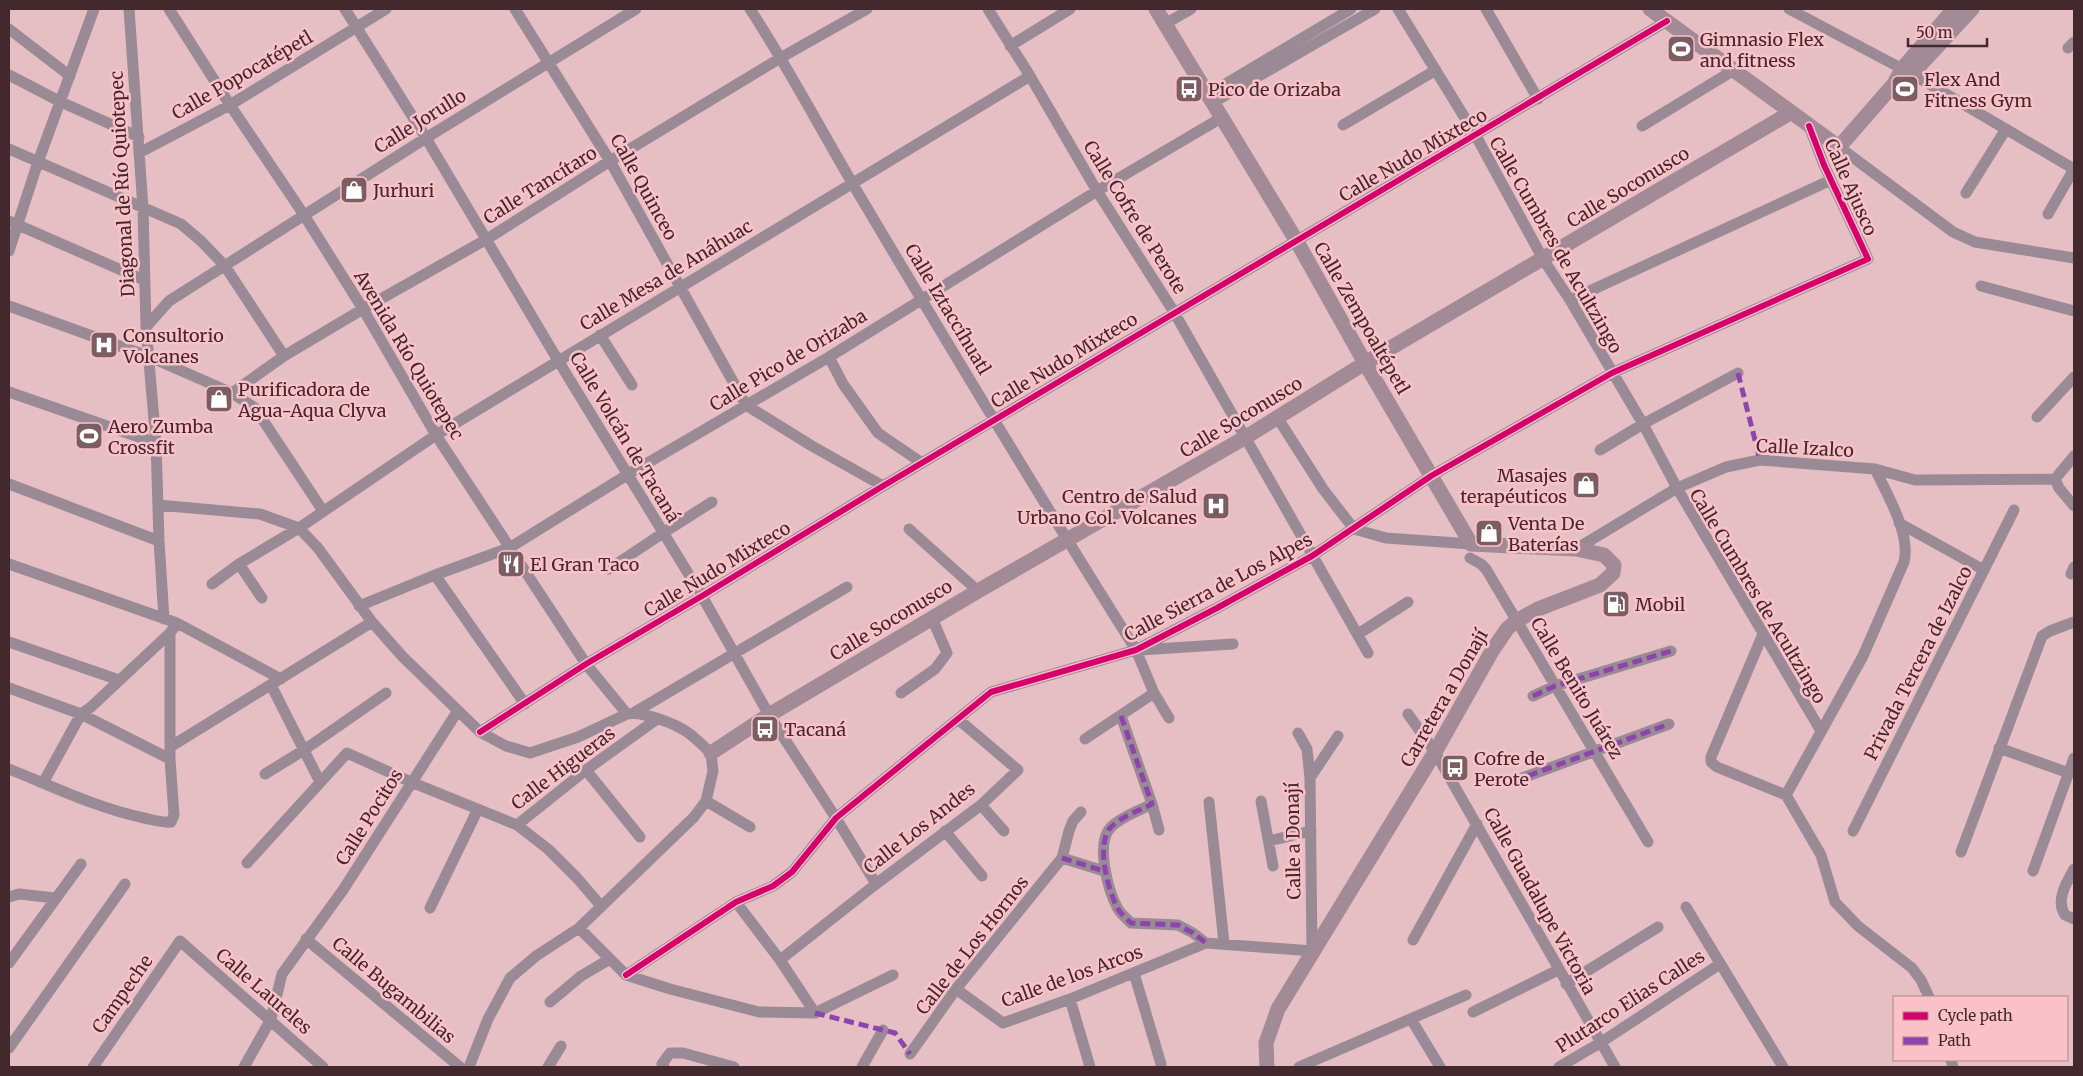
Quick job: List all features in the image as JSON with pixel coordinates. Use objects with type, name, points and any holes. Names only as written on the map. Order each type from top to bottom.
[{"type":"main road","name":"Calle Zempoaltépetl","points":[[1156,9],[1296,240],[1365,363],[1432,476],[1471,551]]},
{"type":"main road","name":"Calle Ajusco","points":[[1650,9],[1839,147]]},
{"type":"main road","points":[[1907,71],[1954,9]]},
{"type":"main road","points":[[1839,147],[1894,84],[1972,9]]},
{"type":"main road","name":"Calle Soconusco","points":[[711,753],[769,714],[1246,437],[1365,363],[1790,113]]},
{"type":"main road","name":"Carretera a Donají","points":[[1267,1067],[1266,1043],[1278,1009],[1435,752],[1492,651],[1507,629],[1516,621],[1538,609],[1600,585],[1613,573],[1614,565],[1604,555],[1576,549],[1471,551]]},
{"type":"street","points":[[9,251],[13,222],[61,102],[94,9]]},
{"type":"street","name":"Diagonal de Río Quiotepec","points":[[129,9],[140,153],[146,326],[156,443],[164,619]]},
{"type":"street","name":"Avenida Río Quiotepec","points":[[169,9],[230,105],[304,215],[363,309],[436,435],[509,548],[586,664],[631,713]]},
{"type":"street","name":"Calle Volcán de Tacaná","points":[[345,9],[426,138],[627,475],[702,596],[769,714],[876,884]]},
{"type":"street","name":"Calle Popocatépetl","points":[[140,153],[230,105],[386,9]]},
{"type":"street","name":"Calle Quinceo","points":[[515,9],[610,161],[746,405],[812,446],[883,486]]},
{"type":"street","name":"Calle Jorullo","points":[[146,326],[169,301],[426,138],[636,9]]},
{"type":"street","name":"Calle Iztaccíhuatl","points":[[750,9],[782,57],[852,182],[921,299],[1067,541],[1136,650],[1154,693],[1169,718]]},
{"type":"street","name":"Calle Tancítaro","points":[[232,393],[284,356],[487,239],[610,161],[782,57],[867,9]]},
{"type":"street","name":"Calle Cofre de Perote","points":[[988,9],[1030,76],[1096,191],[1174,312],[1368,653]]},
{"type":"street","points":[[1010,46],[1070,9]]},
{"type":"street","points":[[1166,24],[1191,9]]},
{"type":"street","points":[[1209,99],[1351,9]]},
{"type":"street","points":[[1209,99],[1359,12],[1375,9]]},
{"type":"street","name":"Calle Cumbres de Acultzingo","points":[[1398,9],[1476,136],[1543,259],[1570,300],[1643,424],[1677,488],[1821,732]]},
{"type":"street","points":[[1486,9],[1538,99]]},
{"type":"street","points":[[1797,10],[1907,71],[2074,169],[2048,214]]},
{"type":"street","name":"Calle Nudo Mixteco","points":[[480,732],[586,664],[883,486],[1667,21]]},
{"type":"street","points":[[9,29],[70,76]]},
{"type":"street","points":[[1343,125],[1436,70]]},
{"type":"street","points":[[1642,126],[1734,70]]},
{"type":"street","points":[[9,75],[61,102],[139,137]]},
{"type":"street","name":"Calle Mesa de Anáhuac","points":[[212,584],[239,564],[299,528],[436,435],[1030,76]]},
{"type":"street","name":"Calle Pico de Orizaba","points":[[359,606],[435,575],[509,548],[627,475],[829,357],[1096,191],[1221,118]]},
{"type":"street","name":"Calle Ajusco","points":[[1809,126],[1831,180],[1868,259]]},
{"type":"street","points":[[1966,193],[2006,129]]},
{"type":"street","points":[[1839,147],[1952,232],[1975,242],[2074,258]]},
{"type":"street","points":[[9,149],[181,224],[201,241],[224,266],[284,356]]},
{"type":"street","points":[[1570,300],[1831,180]]},
{"type":"street","points":[[13,222],[144,280]]},
{"type":"street","name":"Calle Sierra de Los Alpes","points":[[626,975],[736,902],[773,886],[792,872],[836,818],[959,720],[991,692],[1136,650],[1312,556],[1432,476],[1612,373],[1868,259]]},
{"type":"street","points":[[1981,286],[2074,311]]},
{"type":"street","points":[[9,306],[150,357],[232,393],[255,408],[323,511]]},
{"type":"street","points":[[600,335],[632,385]]},
{"type":"street","points":[[829,357],[843,384],[878,433],[922,463]]},
{"type":"street","points":[[1600,450],[1643,424],[1738,373]]},
{"type":"street","points":[[2037,417],[2074,377]]},
{"type":"street","points":[[9,392],[156,443]]},
{"type":"street","points":[[1278,417],[1323,489],[1354,529]]},
{"type":"street","points":[[2055,479],[2074,456]]},
{"type":"street","name":"Calle Izalco","points":[[1576,549],[1677,488],[1726,467],[1760,460],[1875,469],[1899,523],[1906,548],[1902,568],[1863,656],[1786,795]]},
{"type":"street","points":[[1875,469],[1915,480],[2055,479]]},
{"type":"street","points":[[2055,479],[2062,492],[2074,506]]},
{"type":"street","points":[[9,484],[159,541]]},
{"type":"street","points":[[609,569],[662,532],[712,502]]},
{"type":"street","points":[[158,505],[260,514],[299,528],[318,548],[372,622],[402,656],[458,712],[480,732],[506,746],[530,753],[564,743],[631,713],[847,587]]},
{"type":"street","name":"Privada Tercera de Izalco","points":[[1853,831],[2014,510]]},
{"type":"street","points":[[1899,523],[1984,570]]},
{"type":"street","points":[[910,529],[978,591]]},
{"type":"street","name":"Carretera a Donají","points":[[1354,529],[1386,538],[1471,551]]},
{"type":"street","name":"Calle Benito Juárez","points":[[1471,551],[1484,566],[1648,842]]},
{"type":"street","points":[[9,564],[164,619],[174,628],[276,682],[304,750],[320,782]]},
{"type":"street","points":[[239,564],[262,598]]},
{"type":"street","points":[[435,575],[525,704]]},
{"type":"street","points":[[1358,634],[1408,602]]},
{"type":"street","points":[[901,693],[935,669],[947,653],[932,618]]},
{"type":"street","points":[[170,753],[276,682],[372,622]]},
{"type":"street","points":[[1961,852],[2042,636],[2050,630],[2074,622]]},
{"type":"street","points":[[43,783],[81,714],[91,707],[174,628]]},
{"type":"street","points":[[9,769],[96,806],[128,815],[171,822],[174,815],[170,753],[174,628]]},
{"type":"street","points":[[1763,634],[1711,757],[1711,762],[1717,767],[1786,795],[1822,855],[1835,902],[1858,926],[1912,968],[1921,980],[1929,996]]},
{"type":"street","points":[[9,642],[119,680]]},
{"type":"street","points":[[1136,650],[1233,644]]},
{"type":"street","points":[[1533,696],[1555,686],[1670,651]]},
{"type":"street","points":[[9,688],[81,714],[170,753]]},
{"type":"street","points":[[265,774],[304,750],[386,693]]},
{"type":"street","points":[[1085,739],[1154,693]]},
{"type":"street","name":"Calle Pocitos","points":[[244,1067],[271,1019],[282,974],[343,890],[458,712]]},
{"type":"street","points":[[469,1067],[488,1019],[510,978],[536,956],[579,928],[694,817],[706,801],[713,771],[711,753],[686,731],[657,719],[631,713]]},
{"type":"street","points":[[1408,714],[1435,752]]},
{"type":"street","points":[[1121,716],[1152,804],[1159,830]]},
{"type":"street","name":"Calle Higueras","points":[[247,863],[346,753],[411,782],[517,825],[586,770],[657,719]]},
{"type":"street","name":"Calle Los Andes","points":[[780,960],[980,805],[1018,770],[959,720]]},
{"type":"street","points":[[1514,781],[1593,750],[1669,724]]},
{"type":"street","name":"Calle a Donají","points":[[1298,733],[1307,749],[1310,778],[1312,951]]},
{"type":"street","points":[[1310,778],[1338,736]]},
{"type":"street","points":[[1999,748],[2069,773]]},
{"type":"street","name":"Calle Guadalupe Victoria","points":[[1435,752],[1615,1067]]},
{"type":"street","points":[[2033,871],[2074,758]]},
{"type":"street","points":[[586,770],[640,837]]},
{"type":"street","points":[[706,801],[750,826]]},
{"type":"street","points":[[1261,801],[1273,866]]},
{"type":"street","points":[[1209,802],[1224,943]]},
{"type":"street","name":"Calle de los Arcos","points":[[1152,804],[1122,819],[1111,827],[1105,837],[1104,871],[1118,909],[1131,923],[1178,925],[1206,943]]},
{"type":"street","points":[[980,805],[1004,831]]},
{"type":"street","points":[[430,908],[478,809]]},
{"type":"street","points":[[1081,812],[1068,830],[1062,858],[1104,871]]},
{"type":"street","points":[[1413,940],[1477,824]]},
{"type":"street","points":[[517,825],[548,849],[601,906]]},
{"type":"street","points":[[1269,841],[1311,831]]},
{"type":"street","points":[[945,832],[982,876]]},
{"type":"street","name":"Calle de Los Hornos","points":[[910,1054],[956,989],[1062,858]]},
{"type":"street","points":[[9,963],[81,864]]},
{"type":"street","points":[[2070,917],[2062,911],[2061,900],[2066,884],[2074,869]]},
{"type":"street","points":[[9,1048],[125,884]]},
{"type":"street","points":[[9,897],[19,894],[55,898]]},
{"type":"street","points":[[736,902],[780,960],[815,1013]]},
{"type":"street","points":[[1686,907],[1783,1067]]},
{"type":"street","points":[[1566,984],[1658,927]]},
{"type":"street","points":[[579,928],[626,975],[670,989],[760,1012],[815,1013],[893,975]]},
{"type":"street","name":"Calle Bugambilias","points":[[306,939],[460,1067]]},
{"type":"street","name":"Calle Laureles","points":[[180,941],[271,1019],[323,1067]]},
{"type":"street","name":"Campeche","points":[[93,1067],[180,941]]},
{"type":"street","name":"Calle de los Arcos","points":[[956,989],[1003,1023],[1070,999],[1206,943],[1312,951]]},
{"type":"street","points":[[550,1002],[580,976],[610,959]]},
{"type":"street","name":"Plutarco Elias Calles","points":[[1558,1067],[1600,1043],[1720,964]]},
{"type":"street","points":[[1473,1012],[1558,970]]},
{"type":"street","points":[[1134,972],[1161,1064]]},
{"type":"street","points":[[1299,1067],[1466,995]]},
{"type":"street","points":[[1070,999],[1090,1067]]},
{"type":"street","points":[[1411,1020],[1440,1067]]},
{"type":"street","points":[[862,1067],[883,1030]]},
{"type":"street","points":[[548,1067],[561,1046]]},
{"type":"street","points":[[663,1066],[670,1053],[683,1053],[734,1067]]},
{"type":"marked path","points":[[1738,373],[1760,460]]},
{"type":"marked path","points":[[1533,696],[1555,686],[1671,651]]},
{"type":"marked path","points":[[1121,716],[1152,804],[1120,820],[1106,834],[1104,855],[1110,891],[1119,911],[1131,923],[1178,925],[1206,943]]},
{"type":"marked path","points":[[1514,781],[1669,724]]},
{"type":"marked path","points":[[1062,858],[1104,871]]},
{"type":"marked path","points":[[815,1013],[895,1033],[910,1054]]},
{"type":"cycle path","points":[[480,732],[586,664],[883,486],[1667,21]]},
{"type":"cycle path","points":[[626,975],[736,902],[773,886],[792,872],[836,818],[991,692],[1136,650],[1312,556],[1431,476],[1612,373],[1868,259],[1824,165],[1809,126]]},
{"type":"place","name":"Gimnasio Flex and fitness","points":[[1681,49]]},
{"type":"place","name":"Pico de Orizaba","points":[[1189,89]]},
{"type":"place","name":"Flex And Fitness Gym","points":[[1905,89]]},
{"type":"place","name":"Jurhuri","points":[[354,190]]},
{"type":"place","name":"Consultorio Volcanes","points":[[104,345]]},
{"type":"place","name":"Purificadora de Agua-Aqua Clyva","points":[[219,399]]},
{"type":"place","name":"Aero Zumba Crossfit","points":[[89,436]]},
{"type":"place","name":"Masajes terapéuticos","points":[[1586,485]]},
{"type":"place","name":"Centro de Salud Urbano Col. Volcanes","points":[[1216,506]]},
{"type":"place","name":"Venta De Baterías","points":[[1489,533]]},
{"type":"place","name":"El Gran Taco","points":[[511,564]]},
{"type":"place","name":"Mobil","points":[[1616,604]]},
{"type":"place","name":"Tacaná","points":[[765,729]]},
{"type":"place","name":"Cofre de Perote","points":[[1455,768]]}]
